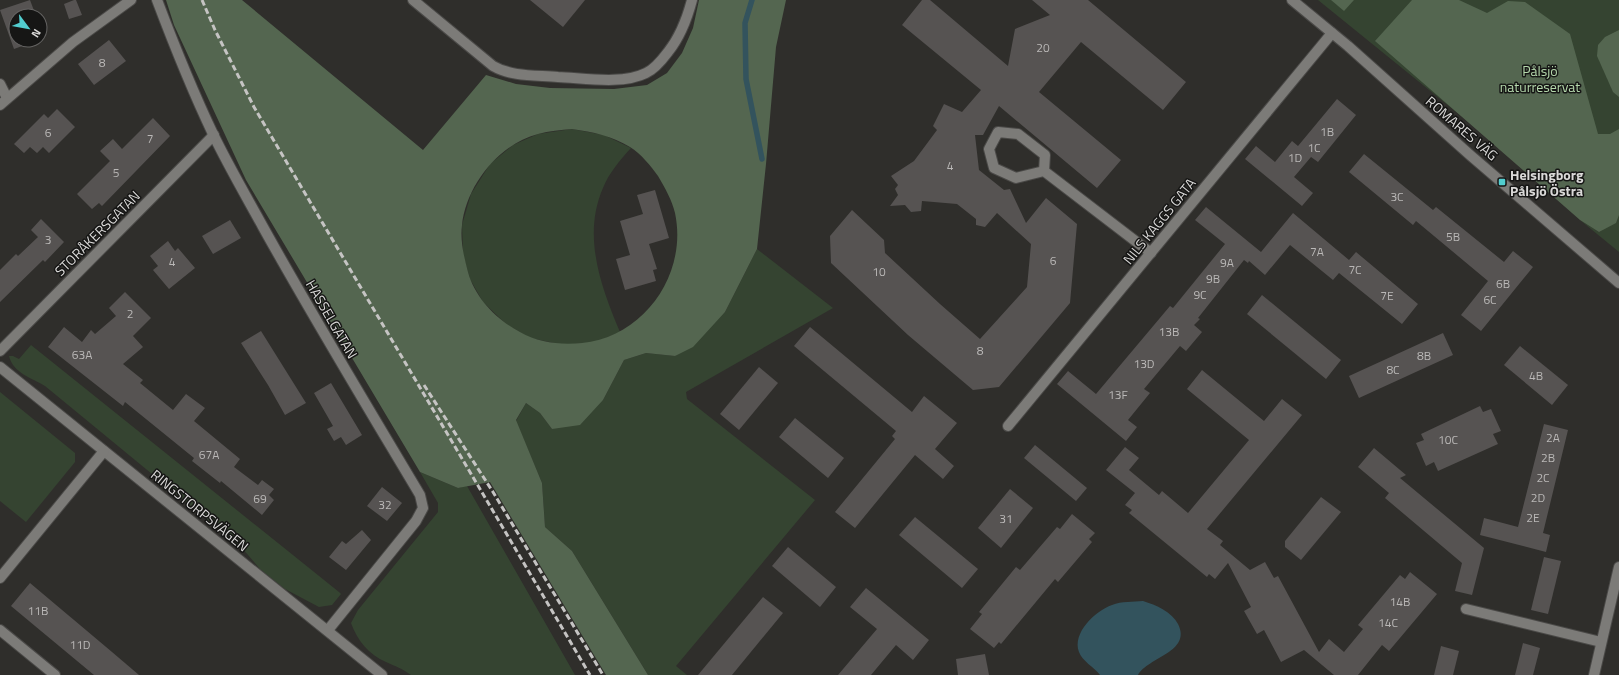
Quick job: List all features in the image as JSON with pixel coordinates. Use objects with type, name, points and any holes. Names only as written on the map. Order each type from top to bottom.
[{"type":"street","points":[[3,101],[73,42],[131,0]]},
{"type":"street","name":"HASSELGATAN","points":[[157,0],[182,64],[214,135],[284,264],[420,494],[423,508],[416,521],[328,630]]},
{"type":"street","points":[[413,0],[499,70],[517,74],[603,79],[627,78],[646,73],[660,63],[678,38],[684,26],[692,0]]},
{"type":"street","name":"ROMARES VÄG","points":[[1292,0],[1332,33],[1470,155],[1617,280]]},
{"type":"street","name":"NILS KAGGS GATA","points":[[1008,426],[1332,33]]},
{"type":"street","points":[[0,84],[3,101]]},
{"type":"street","points":[[1044,172],[1045,155],[1018,134],[998,132],[989,149],[994,168],[1016,178],[1044,172],[1151,253]]},
{"type":"street","name":"STORÅKERSGATAN","points":[[0,351],[214,135]]},
{"type":"street","name":"RINGSTORPSVÄGEN","points":[[0,367],[328,630],[375,673]]},
{"type":"street","points":[[0,578],[104,451]]},
{"type":"street","points":[[1594,675],[1619,567]]},
{"type":"street","points":[[1466,609],[1602,642]]},
{"type":"street","points":[[0,630],[54,675]]},
{"type":"green space","points":[[166,0],[242,0],[423,150],[486,75],[516,84],[550,88],[614,89],[647,85],[667,73],[682,53],[693,28],[699,0],[786,0],[776,47],[757,249],[725,312],[693,347],[675,356],[646,353],[624,360],[603,400],[580,425],[552,429],[540,413],[526,403],[516,420],[542,483],[545,527],[572,551],[648,675],[606,675],[490,482],[458,488],[420,472],[246,180],[174,25]],"holes":[[[572,129],[595,133],[616,140],[630,147],[646,160],[661,181],[672,203],[675,213],[677,236],[675,258],[668,279],[657,299],[642,315],[625,329],[604,338],[582,343],[566,344],[542,341],[527,336],[511,327],[495,315],[481,299],[471,282],[464,255],[462,225],[470,196],[487,169],[498,157],[510,147],[524,139],[551,131]]]},
{"type":"green space","name":"Pålsjö naturreservat","points":[[1318,0],[1619,0],[1619,252],[1580,220],[1599,232],[1602,230]]},
{"type":"green space","points":[[1331,0],[1354,0],[1344,11]]},
{"type":"green space","name":"Pålsjö naturreservat","points":[[1412,0],[1459,0],[1487,13],[1508,1],[1525,2],[1570,34],[1598,134],[1610,134],[1619,129],[1619,215],[1616,223],[1599,232],[1580,220],[1375,41]]},
{"type":"green space","points":[[1619,30],[1619,97],[1613,92],[1597,56],[1598,45],[1605,37]]},
{"type":"green space","points":[[572,129],[604,135],[631,148],[605,182],[597,206],[594,224],[596,261],[606,297],[620,332],[596,342],[564,345],[530,338],[506,324],[483,302],[470,279],[463,255],[462,225],[471,194],[490,164],[513,145],[538,134]]},
{"type":"green space","points":[[757,249],[833,308],[686,392],[687,399],[815,500],[676,666],[687,675],[648,675],[572,551],[545,527],[542,483],[516,421],[526,403],[540,413],[552,429],[603,400],[624,360],[646,353],[675,356],[725,312]]},
{"type":"green space","points":[[31,345],[339,592],[341,594],[332,605],[319,607],[285,589],[260,569],[242,548],[45,386],[14,367],[9,356],[19,359]]},
{"type":"green space","points":[[0,392],[75,453],[75,462],[26,522],[0,501]]},
{"type":"green space","points":[[420,472],[458,488],[467,486],[575,675],[411,675],[374,655],[360,641],[351,623],[358,610],[438,512],[438,503]]},
{"type":"water","points":[[1143,601],[1172,616],[1178,624],[1181,633],[1179,641],[1174,648],[1150,663],[1138,675],[1100,675],[1079,652],[1079,637],[1082,630],[1092,617],[1105,608],[1120,603]]},
{"type":"building","points":[[30,0],[33,8],[8,8],[8,32],[0,10]]},
{"type":"building","points":[[76,0],[82,15],[69,19],[64,4]]},
{"type":"building","points":[[530,0],[585,0],[563,27]]},
{"type":"building","points":[[922,0],[930,0],[1008,66],[1015,29],[1050,15],[1032,0],[1088,0],[1186,82],[1163,110],[1081,42],[1039,92],[1121,160],[1097,188],[999,106],[983,135],[975,135],[979,170],[1004,190],[1010,189],[1026,223],[1046,198],[1077,224],[1070,303],[999,387],[973,390],[908,335],[831,263],[830,236],[852,210],[884,240],[885,253],[980,339],[1027,287],[1031,244],[997,213],[985,227],[976,225],[976,219],[957,204],[922,201],[921,211],[911,212],[905,205],[890,206],[898,195],[895,189],[898,185],[891,176],[914,161],[937,130],[933,126],[944,104],[962,112],[981,90],[902,25]]},
{"type":"building","points":[[109,40],[126,61],[94,85],[78,64]]},
{"type":"building","points":[[1337,99],[1356,115],[1318,162],[1311,157],[1294,177],[1313,193],[1302,206],[1245,159],[1256,146],[1275,162],[1292,141],[1298,146]]},
{"type":"building","points":[[57,109],[75,127],[49,153],[43,147],[37,153],[30,147],[24,153],[14,144],[44,114],[48,118]]},
{"type":"building","points":[[153,118],[170,136],[102,206],[99,203],[92,209],[77,194],[110,161],[100,151],[113,139],[122,149]]},
{"type":"building","points":[[1364,154],[1433,210],[1436,207],[1504,262],[1513,251],[1533,267],[1481,331],[1461,315],[1488,281],[1416,221],[1413,225],[1349,172]]},
{"type":"building","points":[[655,190],[669,238],[649,244],[657,269],[653,270],[656,281],[625,290],[616,259],[630,255],[620,221],[643,214],[637,195]]},
{"type":"building","points":[[1206,207],[1261,252],[1293,213],[1349,260],[1356,252],[1418,304],[1402,324],[1339,273],[1333,280],[1290,245],[1265,275],[1249,261],[1248,263],[1244,260],[1198,318],[1200,319],[1194,325],[1202,332],[1186,351],[1180,346],[1144,389],[1150,393],[1128,420],[1137,427],[1126,441],[1057,384],[1068,371],[1096,394],[1170,306],[1173,308],[1225,244],[1195,220]]},
{"type":"building","points":[[41,219],[64,242],[45,262],[43,260],[0,302],[0,270],[16,254],[18,256],[38,237],[31,230]]},
{"type":"building","points":[[230,220],[241,238],[213,254],[202,236]]},
{"type":"building","points":[[168,241],[175,251],[178,248],[195,268],[169,289],[153,270],[158,266],[150,256]]},
{"type":"building","points":[[125,292],[151,318],[133,336],[143,347],[123,364],[143,380],[140,383],[173,410],[186,394],[205,408],[194,421],[240,459],[234,467],[258,485],[262,480],[274,489],[269,495],[274,500],[262,515],[221,481],[220,483],[192,461],[194,458],[125,402],[123,406],[48,347],[64,327],[82,342],[91,330],[95,334],[116,316],[109,308]]},
{"type":"building","points":[[1262,295],[1341,360],[1326,379],[1247,314]]},
{"type":"building","points":[[810,327],[912,412],[924,396],[957,423],[935,449],[954,466],[943,479],[915,455],[855,528],[835,512],[895,439],[892,436],[896,431],[794,346]]},
{"type":"building","points":[[261,331],[306,403],[285,415],[241,343]]},
{"type":"building","points":[[1443,333],[1453,355],[1359,398],[1349,376]]},
{"type":"building","points":[[1520,346],[1568,385],[1552,405],[1504,365]]},
{"type":"building","points":[[759,367],[778,383],[739,430],[720,414]]},
{"type":"building","points":[[1202,370],[1264,421],[1282,399],[1302,415],[1207,529],[1223,541],[1220,545],[1250,570],[1265,562],[1274,578],[1278,576],[1319,652],[1329,639],[1344,652],[1363,629],[1358,625],[1400,575],[1405,579],[1410,572],[1437,594],[1389,651],[1382,645],[1358,675],[1334,675],[1304,650],[1281,662],[1264,630],[1257,634],[1244,611],[1251,607],[1228,563],[1215,579],[1209,574],[1207,577],[1129,513],[1132,510],[1125,505],[1135,493],[1106,470],[1125,447],[1139,458],[1129,470],[1159,495],[1162,491],[1188,513],[1249,440],[1187,389]]},
{"type":"building","points":[[331,383],[362,435],[346,445],[341,437],[334,441],[327,429],[333,426],[314,393]]},
{"type":"building","points":[[1480,406],[1483,412],[1491,409],[1501,431],[1493,434],[1498,444],[1438,471],[1434,462],[1426,466],[1416,443],[1424,440],[1421,434]]},
{"type":"building","points":[[795,418],[844,458],[828,478],[779,437]]},
{"type":"building","points":[[1544,424],[1568,430],[1543,533],[1550,535],[1546,552],[1480,535],[1484,518],[1518,527]]},
{"type":"building","points":[[1035,445],[1087,488],[1076,501],[1024,458]]},
{"type":"building","points":[[1374,448],[1406,475],[1400,478],[1484,548],[1472,595],[1455,591],[1462,563],[1385,498],[1389,493],[1358,467]]},
{"type":"building","points":[[382,487],[402,503],[387,521],[367,506]]},
{"type":"building","points":[[1010,489],[1033,508],[1001,548],[978,528]]},
{"type":"building","points":[[1321,497],[1341,512],[1301,560],[1285,547],[1285,541]]},
{"type":"building","points":[[1072,514],[1095,533],[1089,539],[1092,542],[1058,582],[1055,579],[1001,644],[999,642],[994,648],[970,629],[982,614],[979,612],[1016,567],[1020,570],[1057,527],[1060,529]]},
{"type":"building","points":[[915,517],[978,569],[962,588],[899,535]]},
{"type":"building","points":[[362,530],[371,540],[346,570],[329,557],[342,541],[346,544]]},
{"type":"building","points":[[788,547],[836,587],[820,607],[772,566]]},
{"type":"building","points":[[1544,557],[1561,561],[1548,614],[1531,610]]},
{"type":"building","points":[[30,583],[139,675],[94,675],[11,606]]},
{"type":"building","points":[[866,588],[929,640],[913,660],[896,645],[871,675],[838,675],[877,629],[850,607]]},
{"type":"building","points":[[763,597],[783,613],[732,675],[698,675]]},
{"type":"building","points":[[1523,643],[1540,648],[1533,675],[1515,675]]},
{"type":"building","points":[[1441,646],[1459,651],[1453,675],[1434,675]]},
{"type":"building","points":[[985,654],[989,675],[958,675],[956,659]]},
{"type":"waterway","points":[[752,0],[745,23],[746,79],[762,159]]},
{"type":"railway","points":[[202,0],[215,30],[254,107],[590,675]]},
{"type":"railway","points":[[424,385],[493,492],[603,675]]},
{"type":"place","name":"Helsingborg Pålsjö Östra","points":[[1502,182]]}]
